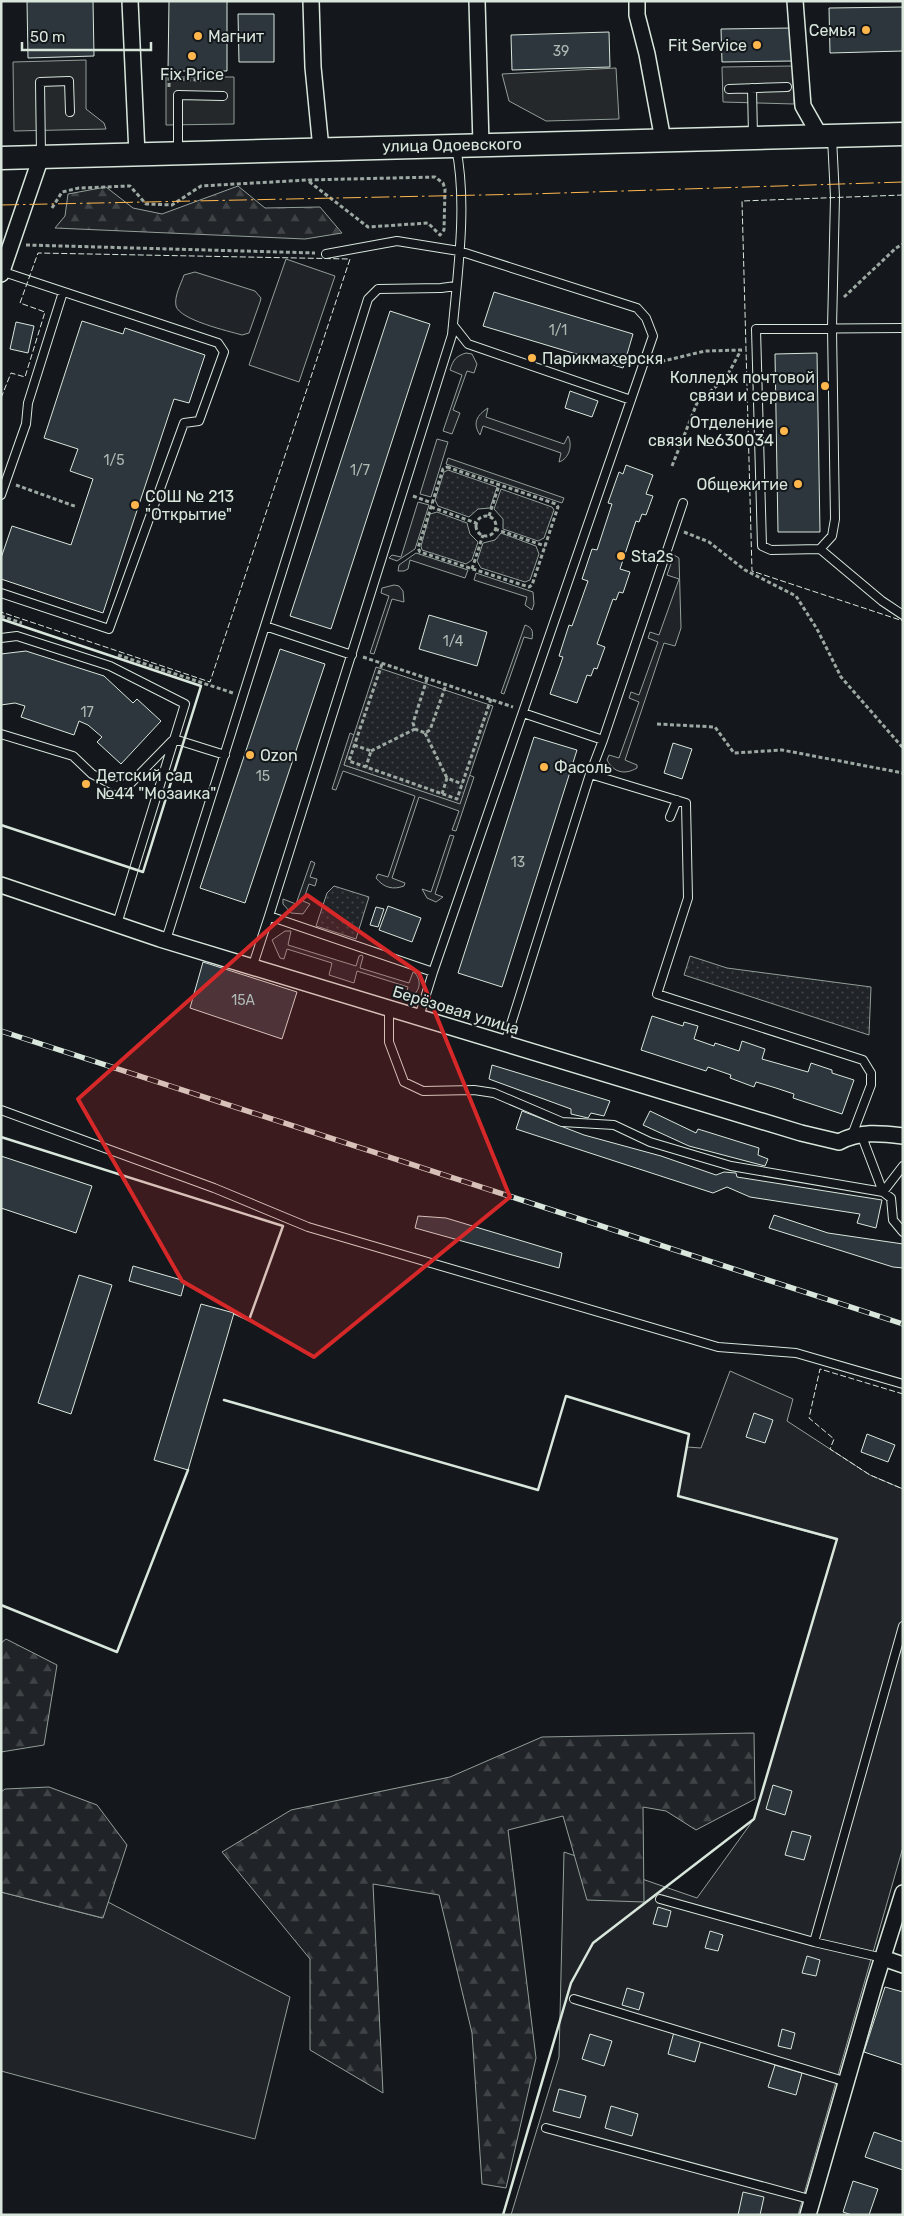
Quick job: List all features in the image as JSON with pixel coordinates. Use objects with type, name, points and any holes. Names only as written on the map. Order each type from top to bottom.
[{"type":"street","points":[[130,1],[137,154]]},
{"type":"street","points":[[311,1],[313,68],[321,149]]},
{"type":"street","points":[[477,1],[481,145]]},
{"type":"street","points":[[637,1],[637,15],[647,54],[663,140]]},
{"type":"street","points":[[795,1],[803,106],[826,136]]},
{"type":"street","name":"улица Одоевского","points":[[1,158],[903,134]]},
{"type":"street","points":[[2,272],[41,157]]},
{"type":"street","name":"Берёзовая улица","points":[[1,885],[166,940],[802,1133],[839,1142],[856,1135],[884,1134],[903,1136]]},
{"type":"street","points":[[811,2208],[903,1893]]},
{"type":"street","points":[[883,1958],[903,1965]]},
{"type":"lane","points":[[41,157],[40,82],[69,81],[70,112]]},
{"type":"lane","points":[[729,89],[787,87]]},
{"type":"lane","points":[[752,88],[753,138]]},
{"type":"lane","points":[[178,153],[178,95],[223,96]]},
{"type":"lane","points":[[820,549],[832,536],[835,519],[832,328],[835,197],[826,136]]},
{"type":"lane","points":[[253,965],[452,335],[459,252],[460,168],[455,145]]},
{"type":"lane","points":[[326,254],[397,241],[459,252],[637,308],[646,318],[653,336],[433,972],[420,1017]]},
{"type":"lane","points":[[1,594],[109,629],[184,423],[199,421],[224,352],[218,343],[2,272]]},
{"type":"lane","points":[[166,940],[368,299],[378,289],[456,286]]},
{"type":"lane","points":[[1,495],[26,424],[28,403],[63,292]]},
{"type":"lane","points":[[453,326],[468,344],[631,400]]},
{"type":"lane","points":[[903,328],[756,329],[762,546],[771,550],[820,549],[882,602],[903,615]]},
{"type":"lane","points":[[505,1043],[590,774],[683,503]]},
{"type":"lane","points":[[265,626],[352,654]]},
{"type":"lane","points":[[1,638],[17,636],[110,666],[184,704],[117,924]]},
{"type":"lane","points":[[523,712],[603,740]]},
{"type":"lane","points":[[1,734],[73,756],[92,774],[115,786],[130,783],[174,739]]},
{"type":"lane","points":[[174,739],[225,755]]},
{"type":"lane","points":[[590,774],[686,803],[688,898],[657,994],[863,1060],[871,1073],[871,1085],[856,1135],[883,1192]]},
{"type":"lane","points":[[670,818],[677,800]]},
{"type":"lane","points":[[269,916],[433,972]]},
{"type":"lane","points":[[389,1008],[388,1042],[404,1082],[423,1090],[474,1090],[494,1094],[562,1122],[614,1125],[650,1142],[731,1166],[883,1192],[891,1198],[893,1220],[903,1232]]},
{"type":"lane","points":[[1,1110],[214,1188],[308,1227],[718,1347],[796,1353],[903,1384]]},
{"type":"lane","points":[[883,1192],[903,1166]]},
{"type":"lane","points":[[814,1942],[903,1626]]},
{"type":"lane","points":[[660,1899],[814,1942],[883,1958]]},
{"type":"lane","points":[[574,2000],[847,2082]]},
{"type":"lane","points":[[546,2128],[811,2208]]},
{"type":"path","points":[[169,89],[169,79],[201,80]]},
{"type":"path","points":[[52,208],[62,192],[79,188],[130,186],[146,204],[172,205],[201,186],[307,180],[435,177],[443,183],[445,189],[444,230],[440,235],[428,222],[368,227],[307,180]]},
{"type":"path","points":[[10,244],[326,254]]},
{"type":"path","points":[[833,308],[896,248],[903,244]]},
{"type":"path","points":[[642,366],[705,351],[741,350],[756,346]]},
{"type":"path","points":[[672,466],[697,403],[726,378],[741,350]]},
{"type":"path","points":[[447,467],[556,504],[558,507],[532,585],[529,587],[420,552],[418,548],[432,505],[443,468],[447,467]]},
{"type":"path","points":[[6,481],[77,508]]},
{"type":"path","points":[[489,516],[499,485]]},
{"type":"path","points":[[408,494],[476,523]]},
{"type":"path","points":[[489,516],[494,520],[495,528],[491,534],[483,535],[476,529],[476,523],[480,517],[489,516]]},
{"type":"path","points":[[495,528],[545,546]]},
{"type":"path","points":[[684,532],[709,542],[745,570],[796,596],[817,629],[841,677],[903,748]]},
{"type":"path","points":[[472,569],[483,535]]},
{"type":"path","points":[[1,616],[29,626]]},
{"type":"path","points":[[113,653],[243,696]]},
{"type":"path","points":[[352,654],[491,699],[523,712]]},
{"type":"path","points":[[382,664],[349,761],[457,799],[491,699]]},
{"type":"path","points":[[415,729],[413,723],[428,679]]},
{"type":"path","points":[[425,733],[430,730],[446,685]]},
{"type":"path","points":[[657,724],[715,727],[734,753],[782,750],[903,773]]},
{"type":"path","points":[[366,767],[371,751],[415,729],[425,733],[447,778],[462,784]]},
{"type":"path","points":[[354,744],[371,751]]},
{"type":"path","points":[[442,794],[447,778]]},
{"type":"highlighted area","points":[[307,895],[419,973],[510,1197],[314,1357],[182,1281],[78,1099]]},
{"type":"green space","points":[[238,186],[265,208],[320,207],[342,233],[305,239],[55,228],[65,216],[68,194],[106,187],[133,208],[162,214]]},
{"type":"green space","points":[[286,259],[335,276],[299,382],[249,365]]},
{"type":"green space","points":[[195,272],[255,291],[261,298],[249,333],[242,335],[216,328],[186,316],[179,311],[176,306],[176,298],[184,275]]},
{"type":"green space","points":[[466,353],[472,354],[477,364],[474,373],[467,371],[453,410],[460,413],[452,434],[443,431],[462,375],[450,370],[455,359]]},
{"type":"green space","points":[[488,408],[486,417],[564,444],[568,436],[570,443],[568,455],[559,462],[561,453],[483,426],[480,435],[476,423],[481,413]]},
{"type":"green space","points":[[437,439],[448,442],[431,497],[420,494]]},
{"type":"green space","points":[[448,458],[564,498],[562,503],[446,464]]},
{"type":"green space","points":[[448,470],[497,487],[490,508],[478,509],[469,517],[438,506],[435,500],[444,472]]},
{"type":"green space","points":[[501,489],[552,507],[554,510],[544,538],[538,541],[503,529],[503,519],[494,509]]},
{"type":"green space","points":[[418,502],[429,505],[415,549],[397,561],[389,558],[392,555],[401,557]]},
{"type":"green space","points":[[437,512],[467,523],[470,534],[478,542],[472,560],[466,564],[422,550],[421,546],[430,514]]},
{"type":"green space","points":[[501,533],[536,546],[539,554],[530,580],[525,582],[481,568],[477,561],[483,543],[495,540]]},
{"type":"green space","points":[[416,553],[468,570],[465,578],[410,560],[408,569],[398,571],[399,565]]},
{"type":"green space","points":[[674,555],[679,558],[681,628],[675,646],[664,643],[625,760],[637,765],[637,768],[628,772],[620,772],[613,768],[607,760],[609,755],[619,758],[639,702],[629,698],[631,692],[639,695],[658,642],[648,638],[650,632],[659,635],[679,579],[667,575]]},
{"type":"green space","points":[[476,573],[533,592],[534,604],[532,610],[525,605],[527,597],[474,580]]},
{"type":"green space","points":[[394,585],[399,586],[403,591],[404,602],[392,599],[374,654],[370,653],[389,596],[381,593],[382,588]]},
{"type":"green space","points":[[525,625],[532,630],[532,639],[524,637],[504,694],[501,693]]},
{"type":"green space","points":[[376,667],[493,706],[460,804],[344,765]]},
{"type":"green space","points":[[350,733],[354,735],[344,765],[459,803],[469,775],[474,777],[456,831],[452,830],[459,811],[419,797],[392,878],[405,883],[404,886],[389,887],[382,884],[376,878],[378,874],[388,877],[415,796],[343,771],[336,790],[332,789]]},
{"type":"green space","points":[[450,835],[454,836],[435,894],[443,897],[436,902],[427,898],[422,889],[431,892]]},
{"type":"green space","points":[[311,861],[315,863],[310,877],[317,879],[315,886],[309,884],[303,901],[310,904],[303,914],[291,913],[283,904],[283,899],[296,904]]},
{"type":"green space","points":[[334,886],[369,897],[356,939],[316,926],[327,893]]},
{"type":"green space","points":[[285,931],[291,931],[288,945],[356,966],[359,956],[362,955],[360,968],[409,983],[413,972],[419,980],[419,987],[415,994],[408,999],[405,998],[408,987],[357,971],[354,983],[329,975],[332,963],[287,949],[284,959],[280,958],[272,940]]},
{"type":"green space","points":[[690,956],[727,968],[871,987],[869,1035],[684,975]]},
{"type":"green space","points":[[730,1371],[793,1399],[787,1421],[870,1475],[903,1489],[903,1847],[798,2215],[511,2215],[559,2057],[564,1852],[697,1898],[754,1819],[837,1540],[678,1496],[687,1447],[701,1448]]},
{"type":"green space","points":[[6,1639],[57,1665],[44,1745],[1,1752],[1,1643]]},
{"type":"green space","points":[[754,1733],[755,1799],[696,1830],[666,1811],[643,1807],[644,1902],[587,1900],[563,1816],[508,1830],[536,2058],[506,2188],[482,2184],[472,2033],[439,1895],[373,1884],[383,2093],[310,2050],[310,1959],[222,1852],[291,1810],[450,1777],[542,1737]]},
{"type":"green space","points":[[49,1787],[97,1805],[127,1845],[103,1918],[1,1892],[1,1792],[5,1789]]},
{"type":"green space","points":[[1,1892],[102,1918],[108,1902],[290,1997],[255,2139],[1,2071]]},
{"type":"shaded area","points":[[86,60],[86,109],[104,123],[106,129],[14,131],[13,62]]},
{"type":"shaded area","points":[[793,66],[794,104],[723,102],[722,67]]},
{"type":"shaded area","points":[[616,68],[619,119],[546,121],[509,101],[502,74]]},
{"type":"shaded area","points":[[166,77],[234,77],[234,124],[166,125]]},
{"type":"building","points":[[27,1],[93,1],[94,56],[28,58]]},
{"type":"building","name":"Магнит","points":[[169,1],[227,1],[227,71],[168,71]]},
{"type":"building","name":"Семья","points":[[903,7],[903,51],[830,53],[829,8]]},
{"type":"building","points":[[238,14],[274,14],[274,62],[239,62]]},
{"type":"building","name":"Fit Service","points":[[792,28],[793,61],[722,62],[721,29]]},
{"type":"building","points":[[609,32],[610,67],[512,70],[511,35]]},
{"type":"building","points":[[494,292],[633,334],[623,368],[483,326]]},
{"type":"building","points":[[390,311],[430,324],[331,629],[290,616]]},
{"type":"building","points":[[82,321],[123,334],[125,328],[205,355],[189,403],[174,399],[103,613],[1,579],[1,558],[12,526],[71,545],[93,479],[70,471],[78,449],[44,438]]},
{"type":"building","points":[[16,322],[34,326],[28,353],[10,349]]},
{"type":"building","name":"Общежитие","points":[[817,353],[820,532],[778,532],[775,354]]},
{"type":"building","points":[[570,391],[598,401],[592,417],[565,408]]},
{"type":"building","points":[[626,465],[653,475],[646,494],[653,496],[646,515],[642,514],[639,522],[636,521],[620,569],[630,572],[623,593],[619,592],[616,600],[613,599],[597,644],[605,647],[597,669],[594,668],[591,676],[587,675],[577,703],[550,694],[563,657],[559,656],[569,625],[572,626],[588,581],[582,579],[592,549],[597,550],[612,504],[608,503],[619,472],[623,474]]},
{"type":"building","points":[[429,615],[487,632],[477,666],[419,649]]},
{"type":"building","points":[[280,649],[325,664],[245,903],[200,888]]},
{"type":"building","points":[[26,651],[104,676],[133,703],[137,699],[161,721],[121,764],[97,742],[102,737],[88,725],[79,721],[74,735],[21,717],[25,706],[15,703],[1,705],[1,654]]},
{"type":"building","points":[[534,737],[577,750],[502,987],[458,973]]},
{"type":"building","points":[[673,743],[692,749],[682,779],[664,773]]},
{"type":"building","points":[[388,906],[421,918],[412,942],[379,930]]},
{"type":"building","points":[[376,907],[384,909],[378,927],[370,925]]},
{"type":"building","points":[[203,962],[297,992],[282,1039],[190,1008]]},
{"type":"building","points":[[652,1016],[683,1026],[684,1022],[698,1026],[694,1039],[714,1046],[715,1043],[739,1051],[742,1041],[765,1049],[762,1059],[808,1072],[811,1063],[832,1070],[832,1073],[854,1080],[842,1114],[793,1098],[794,1094],[776,1088],[756,1082],[754,1087],[730,1078],[731,1075],[708,1067],[706,1071],[641,1050]]},
{"type":"building","points":[[492,1065],[610,1101],[604,1116],[591,1113],[588,1118],[571,1114],[571,1109],[489,1079]]},
{"type":"building","points":[[522,1111],[584,1135],[661,1156],[716,1175],[724,1172],[736,1173],[737,1177],[882,1200],[876,1228],[857,1223],[860,1214],[750,1197],[727,1187],[713,1193],[516,1129]]},
{"type":"building","points":[[650,1111],[696,1133],[698,1129],[759,1148],[758,1155],[768,1159],[765,1166],[689,1146],[643,1125]]},
{"type":"building","points":[[1,1156],[92,1186],[76,1233],[1,1208]]},
{"type":"building","points":[[774,1215],[828,1233],[903,1244],[903,1268],[893,1267],[769,1228]]},
{"type":"building","points":[[418,1216],[446,1218],[562,1253],[559,1268],[415,1228]]},
{"type":"building","points":[[133,1266],[185,1281],[181,1296],[129,1281]]},
{"type":"building","points":[[79,1275],[112,1285],[71,1414],[38,1403]]},
{"type":"building","points":[[201,1304],[234,1313],[188,1470],[154,1460]]},
{"type":"building","points":[[754,1413],[773,1420],[765,1443],[746,1437]]},
{"type":"building","points":[[867,1434],[895,1445],[888,1462],[861,1452]]},
{"type":"building","points":[[773,1785],[792,1791],[785,1815],[766,1809]]},
{"type":"building","points":[[792,1831],[811,1836],[804,1860],[785,1855]]},
{"type":"building","points":[[658,1907],[671,1911],[667,1927],[653,1924]]},
{"type":"building","points":[[710,1931],[723,1935],[718,1951],[705,1948]]},
{"type":"building","points":[[807,1956],[820,1960],[816,1976],[802,1973]]},
{"type":"building","points":[[885,1987],[903,1992],[903,2065],[864,2052]]},
{"type":"building","points":[[627,1988],[644,1993],[639,2010],[622,2005]]},
{"type":"building","points":[[782,2029],[795,2033],[791,2049],[778,2046]]},
{"type":"building","points":[[674,2032],[701,2040],[695,2062],[668,2054]]},
{"type":"building","points":[[590,2034],[612,2041],[604,2066],[582,2059]]},
{"type":"building","points":[[775,2065],[802,2073],[796,2095],[768,2087]]},
{"type":"building","points":[[559,2089],[586,2096],[580,2118],[553,2111]]},
{"type":"building","points":[[611,2106],[638,2114],[632,2136],[605,2128]]},
{"type":"building","points":[[874,2132],[903,2142],[903,2170],[865,2157]]},
{"type":"building","points":[[853,2181],[878,2189],[869,2215],[852,2215],[843,2212]]},
{"type":"building","points":[[743,2192],[764,2197],[760,2215],[738,2215]]},
{"type":"railway","points":[[1,1031],[903,1324]]},
{"type":"fence","points":[[903,195],[742,201],[752,571],[903,621]]},
{"type":"fence","points":[[1,398],[11,373],[25,377],[45,312],[20,303],[38,253],[350,259],[210,682],[1,612]]},
{"type":"fence","points":[[903,1394],[820,1369],[809,1418],[834,1439],[830,1449],[870,1475],[903,1489]]},
{"type":"wall","points":[[1,619],[201,686],[143,872],[1,825]]},
{"type":"wall","points":[[1,1137],[283,1226],[249,1320],[234,1313]]},
{"type":"wall","points":[[224,1400],[538,1490],[566,1396],[689,1434],[678,1496],[837,1539],[754,1819],[593,1943],[571,1983],[503,2215]]},
{"type":"wall","points":[[1,1605],[117,1652],[188,1470]]},
{"type":"power","points":[[1,205],[530,194],[903,182]]},
{"type":"place","name":"Семья","points":[[866,30]]},
{"type":"place","name":"Магнит","points":[[198,36]]},
{"type":"place","name":"Fit Service","points":[[757,45]]},
{"type":"place","name":"Fix Price","points":[[192,56]]},
{"type":"place","name":"Парикмахерскя","points":[[532,358]]},
{"type":"place","name":"Колледж почтовой связи и сервиса","points":[[825,386]]},
{"type":"place","name":"Отделение связи №630034","points":[[784,431]]},
{"type":"place","name":"Общежитие","points":[[798,484]]},
{"type":"place","name":"СОШ № 213 \"Открытие\"","points":[[135,505]]},
{"type":"place","name":"Sta2s","points":[[621,556]]},
{"type":"place","name":"Ozon","points":[[250,755]]},
{"type":"place","name":"Фасоль","points":[[544,767]]},
{"type":"place","name":"Детский сад №44 \"Мозаика\"","points":[[86,784]]}]
